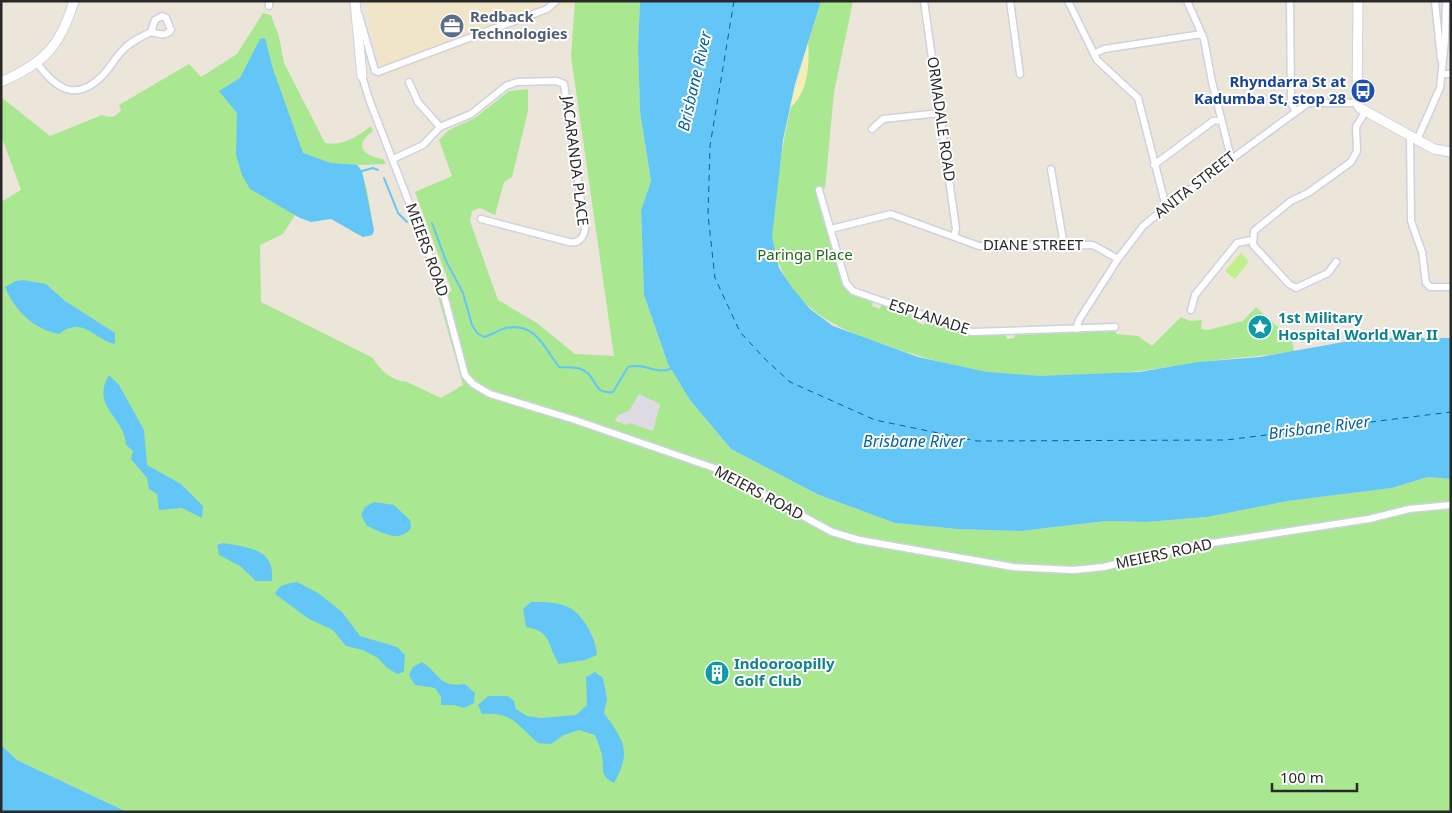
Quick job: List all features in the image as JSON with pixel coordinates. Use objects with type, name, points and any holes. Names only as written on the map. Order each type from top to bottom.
[{"type":"street","points":[[1,82],[37,63],[60,34],[74,1]]},
{"type":"street","points":[[355,1],[375,71],[378,72],[547,9],[556,1]]},
{"type":"street","name":"MEIERS ROAD","points":[[355,1],[362,76],[367,93],[442,288],[465,375],[473,384],[490,394],[575,420],[717,469],[832,532],[848,537],[1013,567],[1073,570],[1134,561],[1186,547],[1369,520],[1409,508],[1451,505]]},
{"type":"street","name":"ORMADALE ROAD","points":[[924,1],[956,229],[954,236]]},
{"type":"street","points":[[1010,1],[1020,74]]},
{"type":"street","points":[[1068,1],[1097,60],[1138,98],[1166,207]]},
{"type":"street","points":[[1187,1],[1202,34],[1230,158]]},
{"type":"street","points":[[1290,1],[1291,101],[1295,111]]},
{"type":"street","points":[[1358,1],[1357,103],[1365,112],[1414,138],[1440,151],[1451,152]]},
{"type":"street","points":[[1435,1],[1442,74]]},
{"type":"street","points":[[1446,1],[1446,40],[1437,96],[1414,138],[1411,220],[1422,252],[1426,283],[1430,287],[1451,287]]},
{"type":"street","points":[[37,63],[54,83],[62,89],[76,91],[97,81],[125,47],[151,32]]},
{"type":"street","points":[[1094,54],[1104,49],[1202,34]]},
{"type":"street","points":[[1442,74],[1451,74]]},
{"type":"street","name":"JACARANDA PLACE","points":[[393,159],[423,145],[440,127],[471,114],[502,88],[511,84],[557,81],[564,84],[584,229],[582,238],[576,242],[569,242],[481,219]]},
{"type":"street","points":[[410,82],[418,102],[440,127]]},
{"type":"street","name":"ANITA STREET","points":[[1076,328],[1118,259],[1143,226],[1166,207],[1230,158],[1308,103],[1357,103]]},
{"type":"street","points":[[1336,262],[1328,273],[1296,288],[1283,278],[1252,245],[1252,240],[1254,231],[1291,201],[1308,193],[1351,162],[1357,151],[1356,127],[1365,112]]},
{"type":"street","points":[[872,129],[883,119],[940,113]]},
{"type":"street","points":[[1154,164],[1214,121],[1221,120]]},
{"type":"street","points":[[1051,168],[1064,246]]},
{"type":"street","name":"ESPLANADE","points":[[819,190],[846,283],[849,288],[859,294],[972,332],[1115,328]]},
{"type":"street","name":"DIANE STREET","points":[[831,230],[887,214],[985,246],[1093,245],[1118,259]]},
{"type":"street","points":[[1191,310],[1195,295],[1237,243],[1252,240]]},
{"type":"shaded area","points":[[366,1],[575,1],[574,5],[382,78]]},
{"type":"shaded area","points":[[639,394],[660,404],[653,431],[631,423],[627,425],[615,421],[618,415],[629,411]]},
{"type":"green space","points":[[575,1],[640,1],[638,48],[640,112],[651,181],[641,210],[644,295],[668,364],[690,400],[731,449],[819,495],[895,523],[957,529],[1021,531],[1106,521],[1147,522],[1207,517],[1288,501],[1392,488],[1428,477],[1451,479],[1451,812],[127,812],[17,760],[1,745],[1,202],[21,190],[1,135],[1,97],[50,136],[102,115],[115,116],[121,110],[119,105],[189,64],[201,77],[237,54],[263,13],[271,15],[279,37],[284,63],[325,143],[332,144],[350,140],[371,126],[373,131],[363,141],[363,149],[366,153],[376,158],[383,159],[386,164],[357,165],[364,179],[368,196],[374,230],[372,235],[362,236],[357,234],[333,219],[307,220],[295,215],[283,234],[260,245],[261,302],[373,358],[378,366],[391,377],[405,381],[441,398],[463,385],[438,296],[452,291],[415,192],[452,176],[439,140],[449,130],[475,118],[509,91],[528,89],[528,111],[512,177],[504,182],[495,215],[480,208],[472,211],[470,221],[498,300],[537,323],[575,354],[614,356],[571,56]],"holes":[[[639,394],[660,404],[653,431],[630,423],[627,425],[615,421],[618,415],[629,411]]]},
{"type":"green space","name":"Paringa Place","points":[[821,1],[853,1],[834,92],[825,188],[815,191],[844,287],[851,294],[873,302],[872,306],[880,309],[881,305],[918,318],[917,322],[924,325],[926,321],[969,335],[1006,335],[1007,339],[1014,338],[1015,335],[1110,331],[1116,332],[1116,334],[1138,336],[1152,346],[1181,317],[1190,321],[1202,320],[1201,329],[1208,330],[1243,321],[1256,307],[1292,340],[1294,352],[1091,376],[1038,377],[1012,375],[959,366],[920,356],[862,337],[826,319],[811,308],[797,295],[786,279],[778,261],[772,239],[772,229],[779,172],[788,122],[799,75]]},
{"type":"green space","points":[[1241,253],[1249,261],[1235,279],[1225,271]]},
{"type":"sand","points":[[808,41],[809,59],[804,86],[796,102],[790,108]]},
{"type":"water","name":"Brisbane River","points":[[640,1],[821,1],[795,84],[783,140],[772,237],[779,268],[793,289],[810,309],[833,326],[918,357],[987,372],[1041,376],[1139,372],[1198,362],[1260,357],[1360,339],[1395,338],[1402,341],[1408,338],[1451,338],[1451,479],[1428,477],[1392,488],[1288,501],[1207,517],[1147,522],[1106,521],[1021,531],[957,529],[895,523],[819,495],[731,449],[690,400],[668,364],[644,295],[641,210],[651,181],[640,112],[638,48]]},
{"type":"water","points":[[265,38],[273,69],[303,153],[331,163],[357,165],[362,171],[374,230],[372,235],[363,237],[331,219],[311,222],[300,218],[250,189],[242,175],[236,155],[237,113],[219,91],[240,78],[260,39]]},
{"type":"water","points":[[23,280],[46,284],[65,301],[115,333],[115,344],[82,328],[67,329],[59,334],[50,332],[26,318],[14,303],[5,287],[16,281]]},
{"type":"water","points":[[109,375],[119,385],[144,430],[147,465],[181,484],[203,506],[202,518],[182,508],[159,510],[157,494],[149,489],[147,478],[131,459],[133,451],[126,445],[124,435],[106,404],[104,386]]},
{"type":"water","points":[[374,502],[394,505],[410,520],[411,528],[406,533],[396,536],[367,526],[361,515],[365,507]]},
{"type":"water","points":[[223,543],[242,546],[265,556],[272,570],[272,581],[256,581],[240,566],[219,555],[217,545]]},
{"type":"water","points":[[297,582],[318,593],[342,612],[360,636],[397,647],[405,655],[404,672],[397,674],[386,667],[378,658],[363,650],[346,646],[333,630],[309,619],[275,594],[281,586]]},
{"type":"water","points":[[531,602],[561,605],[575,612],[589,629],[597,655],[585,660],[559,664],[545,636],[535,629],[526,627],[523,609]]},
{"type":"water","points":[[422,662],[445,682],[456,685],[465,684],[475,693],[474,703],[464,708],[454,705],[441,705],[441,697],[435,688],[415,685],[409,675],[413,667]]},
{"type":"water","points":[[595,672],[603,678],[607,699],[604,713],[617,731],[623,746],[623,762],[614,783],[604,774],[602,755],[595,735],[579,730],[564,735],[551,744],[538,743],[508,717],[482,714],[478,705],[488,696],[508,696],[514,701],[516,709],[527,716],[541,718],[576,715],[587,705],[586,677]]},
{"type":"water","points":[[1,745],[17,760],[127,812],[1,812]]},
{"type":"waterway","points":[[362,171],[373,168],[378,170]]},
{"type":"waterway","points":[[384,178],[398,213],[407,222]]},
{"type":"waterway","points":[[432,223],[446,261],[463,293],[472,325],[477,333],[484,337],[506,328],[516,327],[532,332],[559,367],[583,370],[588,373],[598,388],[606,392],[613,392],[628,367],[640,366],[662,371],[673,368]]},
{"type":"ferry route","points":[[734,1],[710,146],[708,215],[715,278],[740,332],[790,382],[875,420],[977,441],[1226,440],[1451,412]]},
{"type":"place","name":"Redback Technologies","points":[[452,26]]},
{"type":"place","name":"Rhyndarra St at Kadumba St, stop 28","points":[[1363,91]]},
{"type":"place","name":"1st Military Hospital World War II","points":[[1260,327]]},
{"type":"place","name":"Indooroopilly Golf Club","points":[[717,673]]}]
